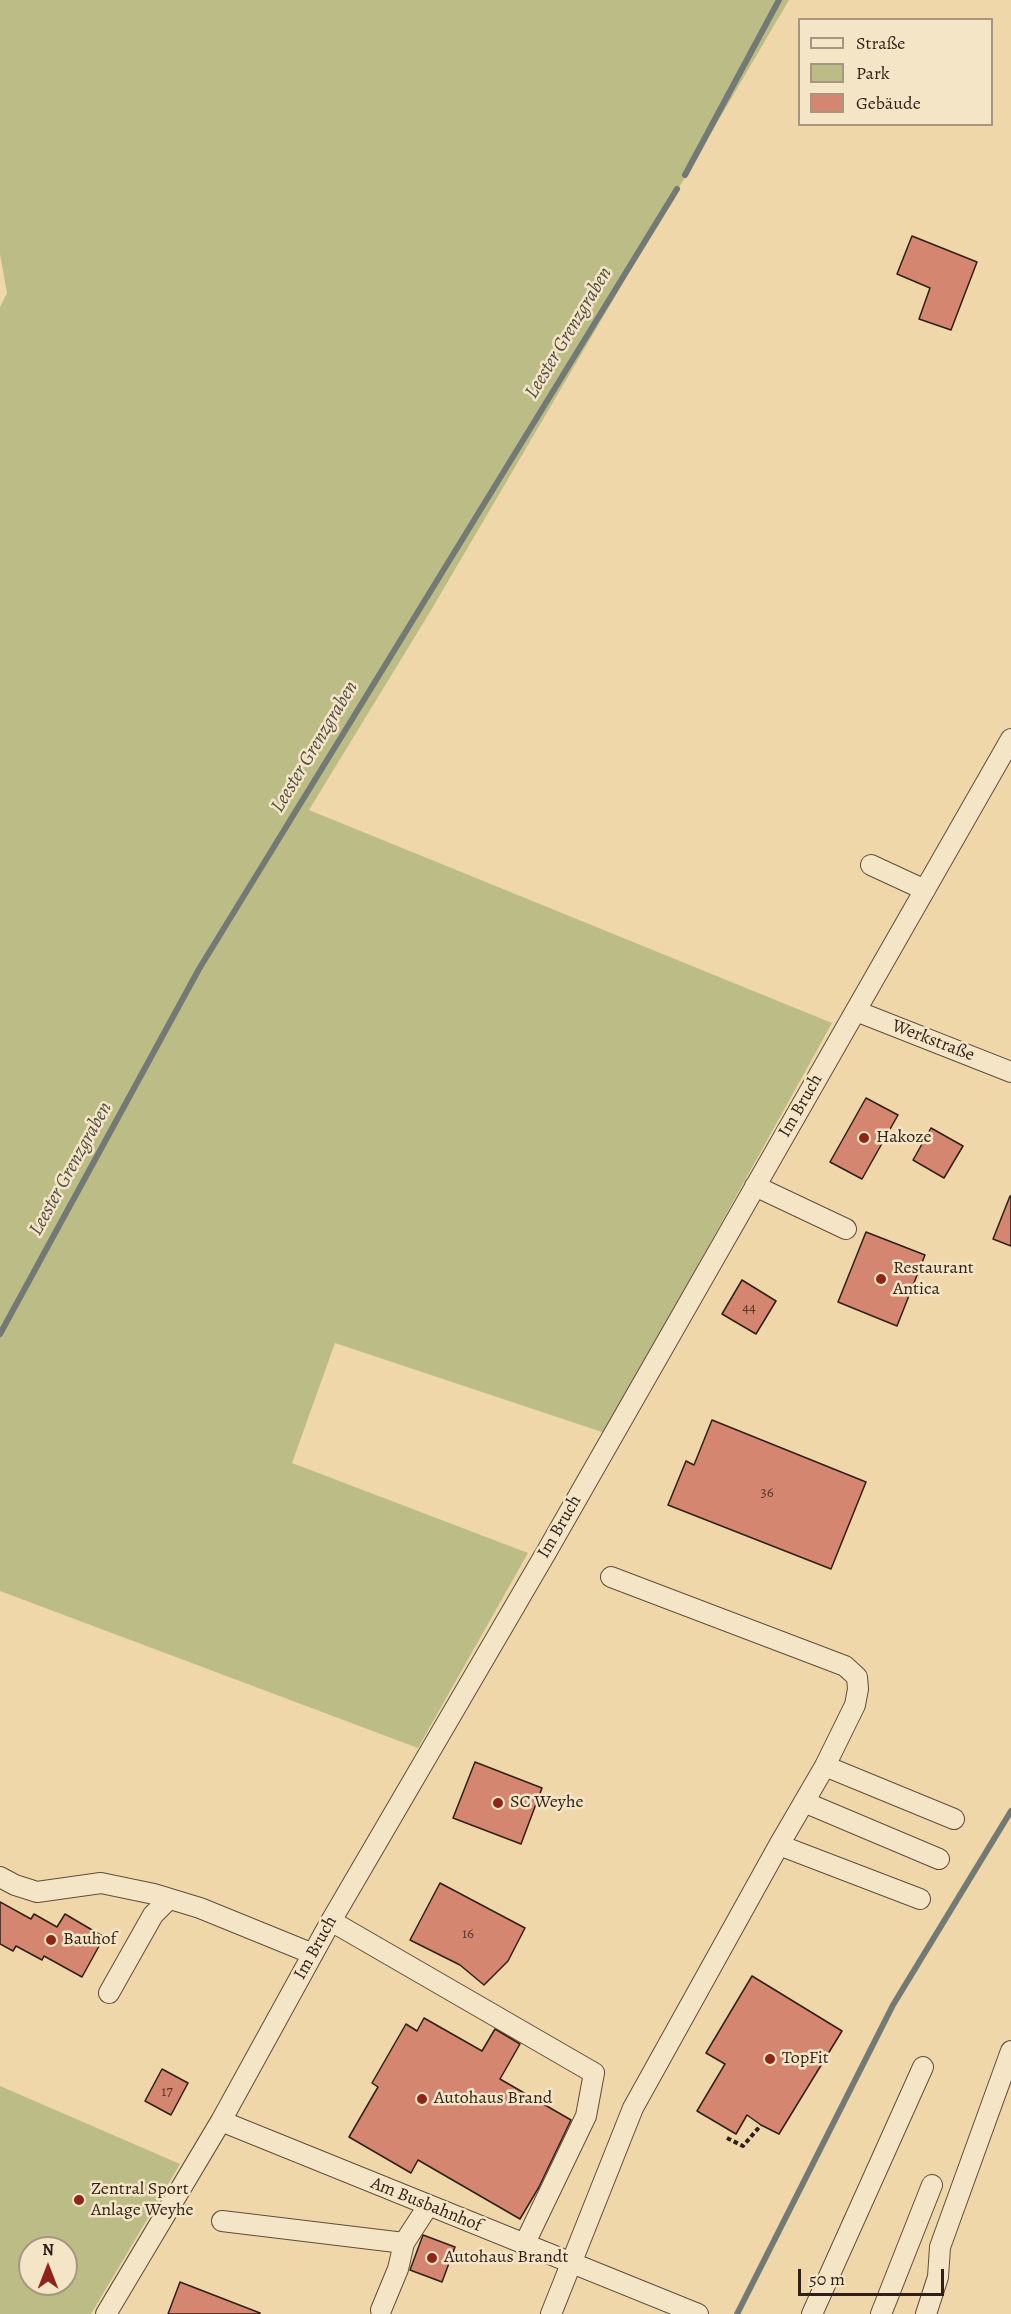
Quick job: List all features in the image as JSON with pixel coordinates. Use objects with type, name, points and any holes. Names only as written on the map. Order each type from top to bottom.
[{"type":"street","name":"Im Bruch","points":[[106,2314],[221,2121],[331,1921],[547,1551],[1011,739]]},
{"type":"street","points":[[871,865],[925,890]]},
{"type":"street","name":"Werkstraße","points":[[856,1011],[1011,1072]]},
{"type":"street","points":[[755,1186],[846,1229]]},
{"type":"street","points":[[551,2314],[633,2108],[825,1766],[855,1705],[858,1689],[857,1677],[845,1666],[611,1576]]},
{"type":"street","points":[[825,1766],[954,1819]]},
{"type":"street","points":[[804,1802],[939,1859]]},
{"type":"street","points":[[779,1845],[920,1899]]},
{"type":"street","points":[[0,1877],[37,1892],[101,1883],[169,1899],[200,1908],[313,1954]]},
{"type":"street","points":[[109,1993],[153,1915],[169,1899]]},
{"type":"street","points":[[331,1921],[594,2073],[586,2116],[524,2245]]},
{"type":"street","points":[[927,2314],[938,2277],[940,2247],[1011,2051]]},
{"type":"street","points":[[812,2314],[923,2067]]},
{"type":"street","name":"Am Busbahnhof","points":[[221,2121],[698,2314]]},
{"type":"street","points":[[881,2314],[932,2185]]},
{"type":"street","points":[[381,2310],[398,2269],[404,2243],[428,2206]]},
{"type":"street","points":[[222,2221],[404,2243]]},
{"type":"path","points":[[727,2138],[743,2146],[761,2126]]},
{"type":"green space","points":[[0,0],[789,0],[430,612],[309,810],[832,1023],[605,1433],[335,1343],[292,1463],[528,1553],[418,1748],[0,1591],[0,307],[7,293],[0,254]]},
{"type":"green space","name":"Zentral Sport Anlage Weyhe","points":[[0,2086],[180,2164],[91,2314],[0,2314]]},
{"type":"building","points":[[912,236],[977,262],[951,330],[919,319],[930,288],[897,274]]},
{"type":"building","name":"Hakoze","points":[[866,1098],[898,1115],[862,1179],[830,1162]]},
{"type":"building","points":[[931,1128],[963,1146],[944,1178],[913,1160]]},
{"type":"building","points":[[1011,1196],[1011,1246],[993,1239]]},
{"type":"building","name":"Restaurant Antica","points":[[866,1232],[925,1255],[897,1326],[838,1302]]},
{"type":"building","points":[[742,1280],[776,1301],[756,1334],[722,1314]]},
{"type":"building","points":[[712,1420],[866,1482],[831,1569],[668,1505],[686,1461],[694,1465]]},
{"type":"building","name":"SC Weyhe","points":[[475,1762],[542,1788],[521,1844],[453,1818]]},
{"type":"building","points":[[440,1883],[525,1928],[508,1961],[484,1985],[460,1965],[410,1940]]},
{"type":"building","name":"Bauhof","points":[[0,1902],[31,1919],[34,1914],[57,1927],[65,1914],[104,1937],[82,1977],[44,1956],[42,1960],[16,1946],[13,1951],[0,1944]]},
{"type":"building","name":"TopFit","points":[[752,1976],[842,2031],[779,2134],[747,2115],[736,2134],[697,2111],[725,2064],[706,2053]]},
{"type":"building","points":[[424,2018],[482,2051],[495,2029],[520,2044],[500,2079],[571,2120],[539,2187],[520,2219],[418,2160],[411,2173],[349,2137],[378,2087],[372,2083],[406,2024],[417,2031]]},
{"type":"building","points":[[162,2069],[188,2083],[171,2115],[145,2101]]},
{"type":"building","name":"Autohaus Brandt","points":[[423,2235],[455,2247],[442,2282],[410,2270]]},
{"type":"building","points":[[180,2282],[260,2313],[260,2314],[168,2314]]},
{"type":"waterway","name":"Leester Grenzgraben","points":[[685,175],[779,0]]},
{"type":"waterway","name":"Leester Grenzgraben","points":[[0,1334],[199,969],[677,189]]},
{"type":"waterway","points":[[737,2314],[893,2005],[1011,1811]]},
{"type":"place","name":"Hakoze","points":[[864,1138]]},
{"type":"place","name":"Restaurant Antica","points":[[881,1279]]},
{"type":"place","name":"SC Weyhe","points":[[498,1803]]},
{"type":"place","name":"Bauhof","points":[[51,1940]]},
{"type":"place","name":"TopFit","points":[[770,2059]]},
{"type":"place","name":"Autohaus Brand","points":[[422,2099]]},
{"type":"place","name":"Zentral Sport Anlage Weyhe","points":[[79,2200]]},
{"type":"place","name":"Autohaus Brandt","points":[[432,2258]]}]
